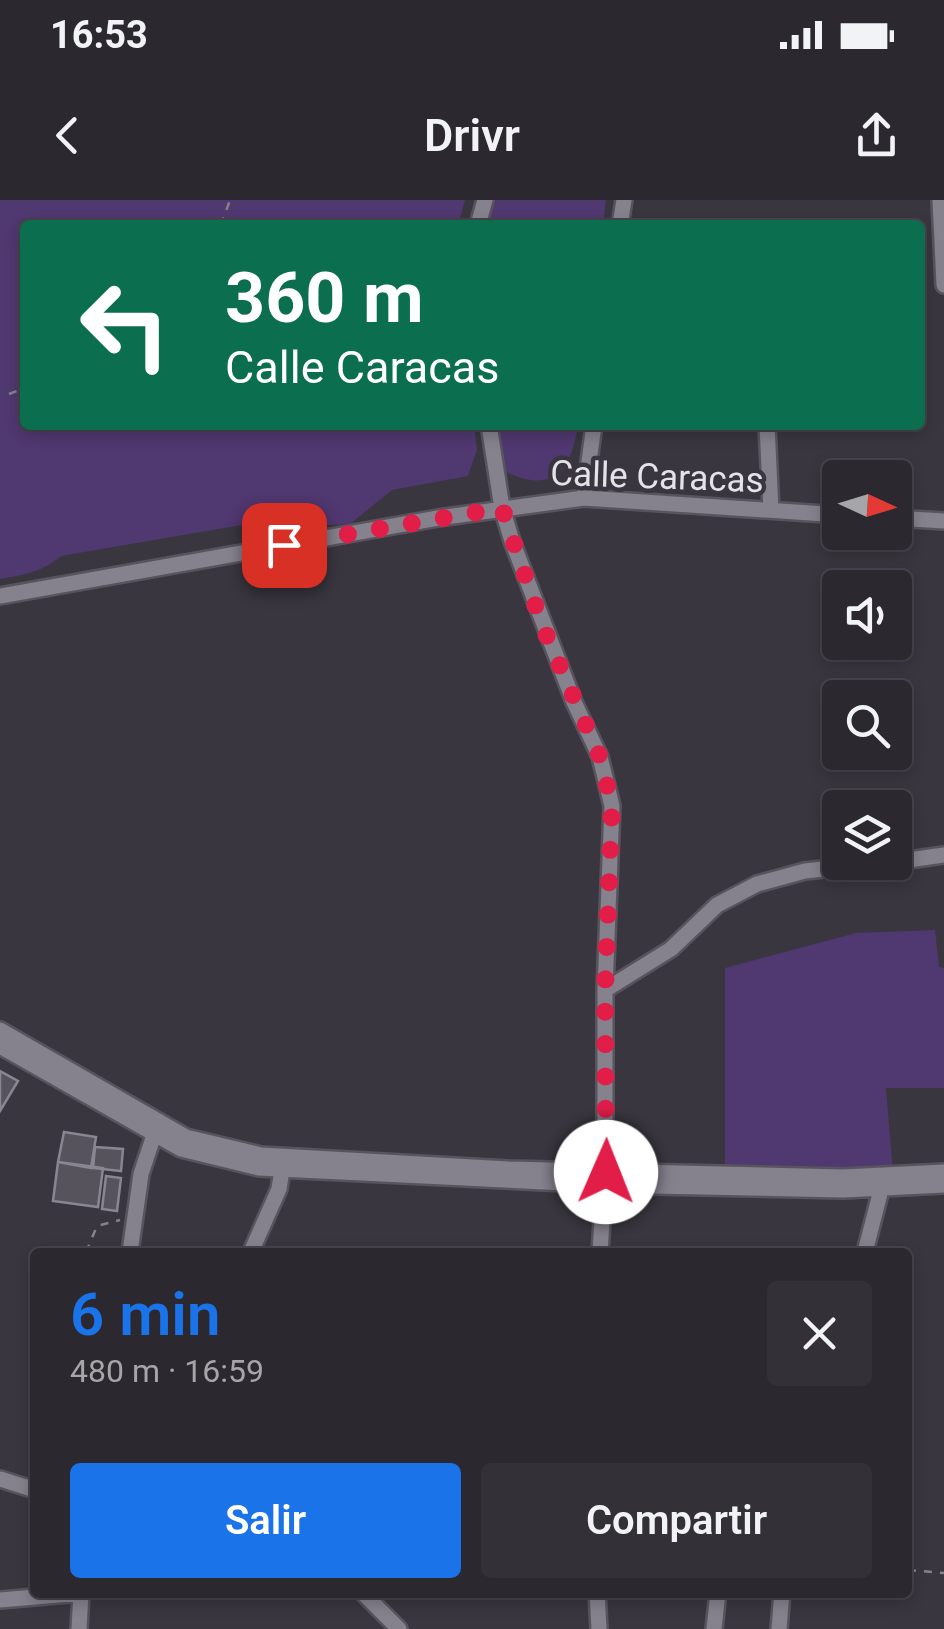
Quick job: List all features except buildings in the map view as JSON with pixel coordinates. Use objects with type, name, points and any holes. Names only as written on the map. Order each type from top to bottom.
[{"type":"street","points":[[940,200],[944,286]]},
{"type":"street","points":[[489,430],[502,508],[542,625],[600,757],[612,806],[600,1248]]},
{"type":"street","points":[[584,498],[593,430]]},
{"type":"street","points":[[766,430],[770,510]]},
{"type":"street","name":"Calle Caracas","points":[[0,596],[502,508],[584,498],[822,514]]},
{"type":"street","points":[[912,519],[944,521]]},
{"type":"street","points":[[912,860],[944,855]]},
{"type":"street","points":[[605,990],[671,949],[717,905],[758,884],[822,869]]},
{"type":"street","points":[[0,1030],[171,1130],[218,1147],[308,1159],[605,1178],[844,1177],[944,1172]]},
{"type":"street","points":[[0,1046],[154,1134],[197,1154],[282,1170],[881,1190],[944,1185]]},
{"type":"street","points":[[130,1248],[141,1174],[154,1134]]},
{"type":"street","points":[[253,1248],[279,1190],[282,1170]]},
{"type":"street","points":[[866,1248],[881,1190]]},
{"type":"street","points":[[0,1478],[30,1488]]},
{"type":"street","points":[[0,1600],[30,1597]]},
{"type":"street","points":[[80,1629],[81,1598]]},
{"type":"street","points":[[368,1598],[399,1629]]},
{"type":"street","points":[[597,1598],[599,1629]]},
{"type":"street","points":[[714,1629],[717,1598]]},
{"type":"street","points":[[779,1629],[782,1598]]},
{"type":"path","points":[[9,394],[20,390]]},
{"type":"path","points":[[88,1248],[97,1226],[134,1218]]},
{"type":"path","points":[[912,1570],[944,1573]]},
{"type":"shaded area","points":[[0,200],[465,200],[459,220],[20,220],[20,430],[475,430],[477,449],[468,476],[392,490],[350,524],[307,526],[300,515],[61,556],[40,569],[0,579]]},
{"type":"shaded area","points":[[493,200],[606,200],[604,220],[488,220]]},
{"type":"shaded area","points":[[490,430],[577,430],[569,457],[554,476],[531,480],[498,468]]},
{"type":"shaded area","points":[[935,930],[939,967],[944,968],[944,1088],[886,1088],[893,1172],[725,1170],[725,968],[856,933]]},
{"type":"route","points":[[284,545],[502,508],[542,625],[600,757],[612,806],[605,990],[606,1172]]}]
